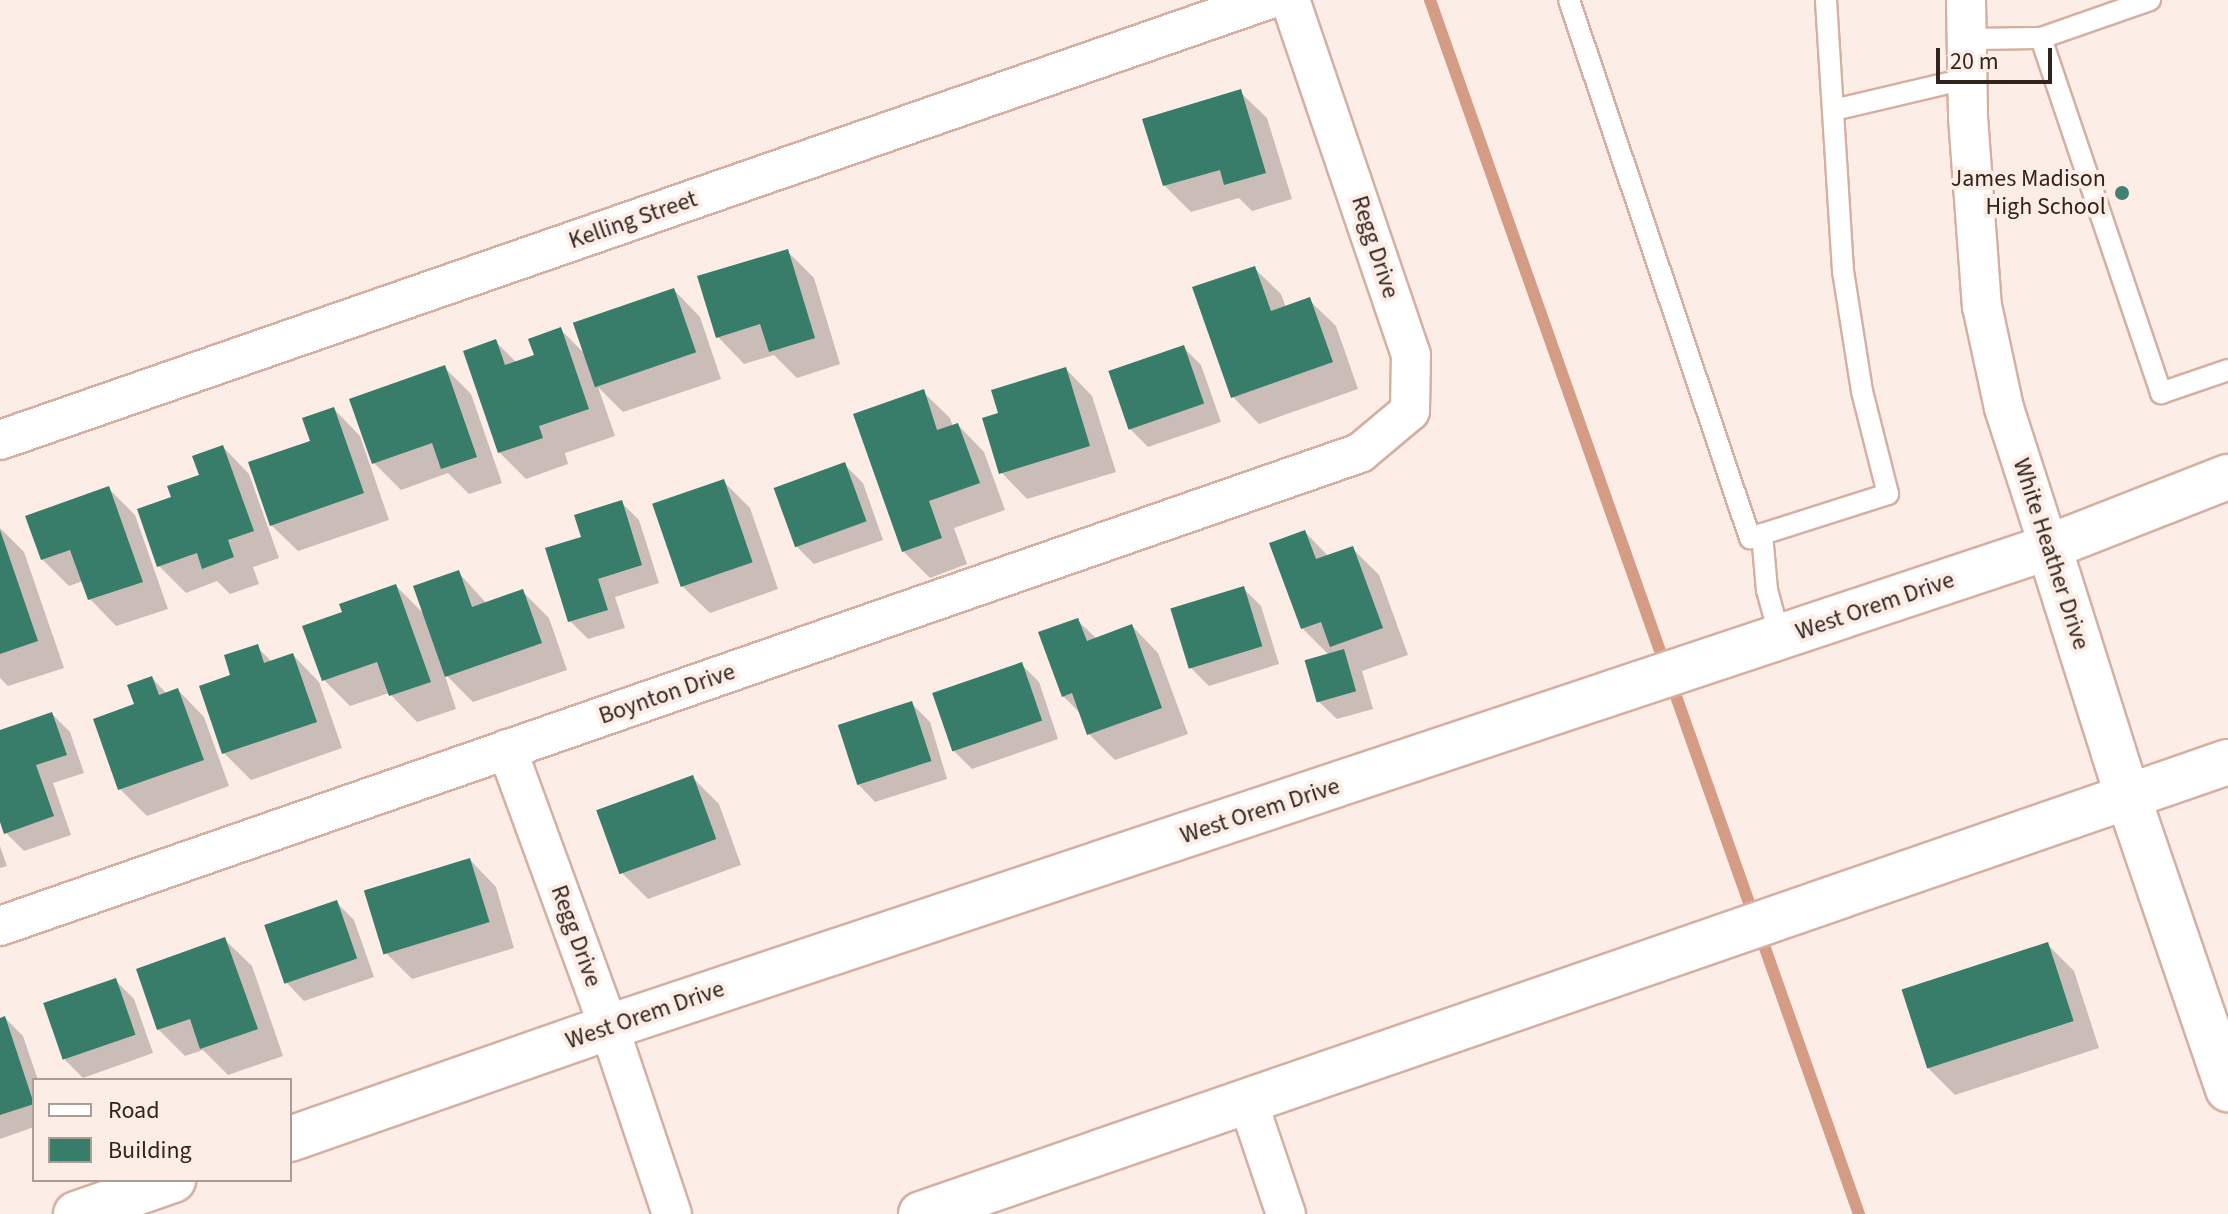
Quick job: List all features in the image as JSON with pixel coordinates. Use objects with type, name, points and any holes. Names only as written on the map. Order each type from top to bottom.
[{"type":"main road","name":"West Orem Drive","points":[[292,1138],[609,1027],[2049,547],[2228,477]]},
{"type":"main road","name":"White Heather Drive","points":[[2049,547],[2128,797],[2228,1089]]},
{"type":"main road","points":[[921,1214],[998,1201],[1248,1102],[2228,762]]},
{"type":"main road","points":[[76,1214],[167,1182]]},
{"type":"street","name":"Kelling Street","points":[[0,440],[1267,0]]},
{"type":"street","name":"Regg Drive","points":[[1290,0],[1411,355],[1410,411],[1360,453],[1335,462]]},
{"type":"street","name":"White Heather Drive","points":[[1966,0],[1982,306],[2004,408],[2049,547]]},
{"type":"street","name":"Boynton Drive","points":[[0,926],[1335,462]]},
{"type":"street","name":"Regg Drive","points":[[507,749],[609,1027],[672,1214]]},
{"type":"street","points":[[1248,1102],[1280,1212]]},
{"type":"lane","points":[[1569,0],[1750,538],[1888,494],[1862,391],[1843,271],[1826,0]]},
{"type":"lane","points":[[1970,39],[2041,38],[2150,0]]},
{"type":"lane","points":[[2041,38],[2161,393],[2228,370]]},
{"type":"lane","points":[[1834,110],[1969,78]]},
{"type":"lane","points":[[1762,534],[1767,590],[1763,643]]},
{"type":"building","points":[[1241,89],[1266,173],[1224,185],[1220,170],[1163,186],[1142,119]]},
{"type":"building","points":[[788,249],[815,338],[769,352],[760,324],[716,338],[697,276]]},
{"type":"building","points":[[1255,266],[1271,311],[1310,297],[1333,362],[1231,398],[1192,287]]},
{"type":"building","points":[[674,288],[696,352],[595,387],[573,323]]},
{"type":"building","points":[[561,327],[589,409],[539,426],[543,438],[498,453],[463,351],[496,339],[505,365],[534,355],[528,339]]},
{"type":"building","points":[[1184,345],[1204,404],[1129,430],[1108,371]]},
{"type":"building","points":[[445,365],[477,457],[441,469],[432,443],[372,464],[349,399]]},
{"type":"building","points":[[1066,367],[1090,446],[999,474],[982,418],[998,413],[991,390]]},
{"type":"building","points":[[924,389],[937,430],[958,423],[980,483],[929,501],[942,538],[902,552],[853,414]]},
{"type":"building","points":[[334,407],[364,493],[270,526],[248,462],[310,441],[302,418]]},
{"type":"building","points":[[223,445],[254,531],[228,540],[234,557],[202,569],[197,553],[157,567],[137,509],[171,497],[167,486],[199,475],[192,456]]},
{"type":"building","points":[[845,462],[867,521],[795,547],[774,488]]},
{"type":"building","points":[[724,479],[753,562],[681,587],[652,504]]},
{"type":"building","points":[[109,486],[143,582],[88,600],[70,550],[41,560],[25,516]]},
{"type":"building","points":[[622,500],[642,565],[598,579],[608,610],[568,622],[545,548],[581,537],[574,515]]},
{"type":"building","points":[[0,530],[38,641],[0,654]]},
{"type":"building","points":[[1305,530],[1316,559],[1353,546],[1383,628],[1330,647],[1321,622],[1301,629],[1269,543]]},
{"type":"building","points":[[459,570],[472,607],[523,589],[542,643],[445,677],[413,586]]},
{"type":"building","points":[[396,584],[431,682],[389,696],[377,662],[322,681],[302,626],[342,612],[339,604]]},
{"type":"building","points":[[1244,586],[1262,646],[1189,669],[1170,609]]},
{"type":"building","points":[[1078,618],[1087,641],[1132,624],[1162,708],[1087,735],[1072,693],[1062,697],[1038,632]]},
{"type":"building","points":[[258,644],[264,663],[293,653],[317,722],[222,754],[199,686],[230,675],[224,655]]},
{"type":"building","points":[[1344,649],[1356,691],[1317,703],[1305,660]]},
{"type":"building","points":[[1022,662],[1042,721],[952,752],[932,693]]},
{"type":"building","points":[[152,676],[159,695],[178,688],[204,760],[118,790],[93,719],[134,704],[127,685]]},
{"type":"building","points":[[912,701],[931,761],[857,785],[838,725]]},
{"type":"building","points":[[52,712],[67,755],[36,765],[54,816],[4,834],[0,822],[0,730]]},
{"type":"building","points":[[693,775],[716,839],[619,874],[596,810]]},
{"type":"building","points":[[470,858],[490,922],[383,955],[364,890]]},
{"type":"building","points":[[337,900],[357,959],[284,984],[264,925]]},
{"type":"building","points":[[225,937],[258,1029],[200,1049],[190,1019],[157,1030],[136,969]]},
{"type":"building","points":[[2048,942],[2074,1021],[1927,1069],[1902,990]]},
{"type":"building","points":[[116,978],[136,1035],[63,1060],[43,1003]]},
{"type":"building","points":[[5,1016],[32,1105],[0,1115],[0,1018]]},
{"type":"waterway","points":[[1430,0],[1859,1214]]},
{"type":"place","name":"James Madison High School","points":[[2122,193]]}]
